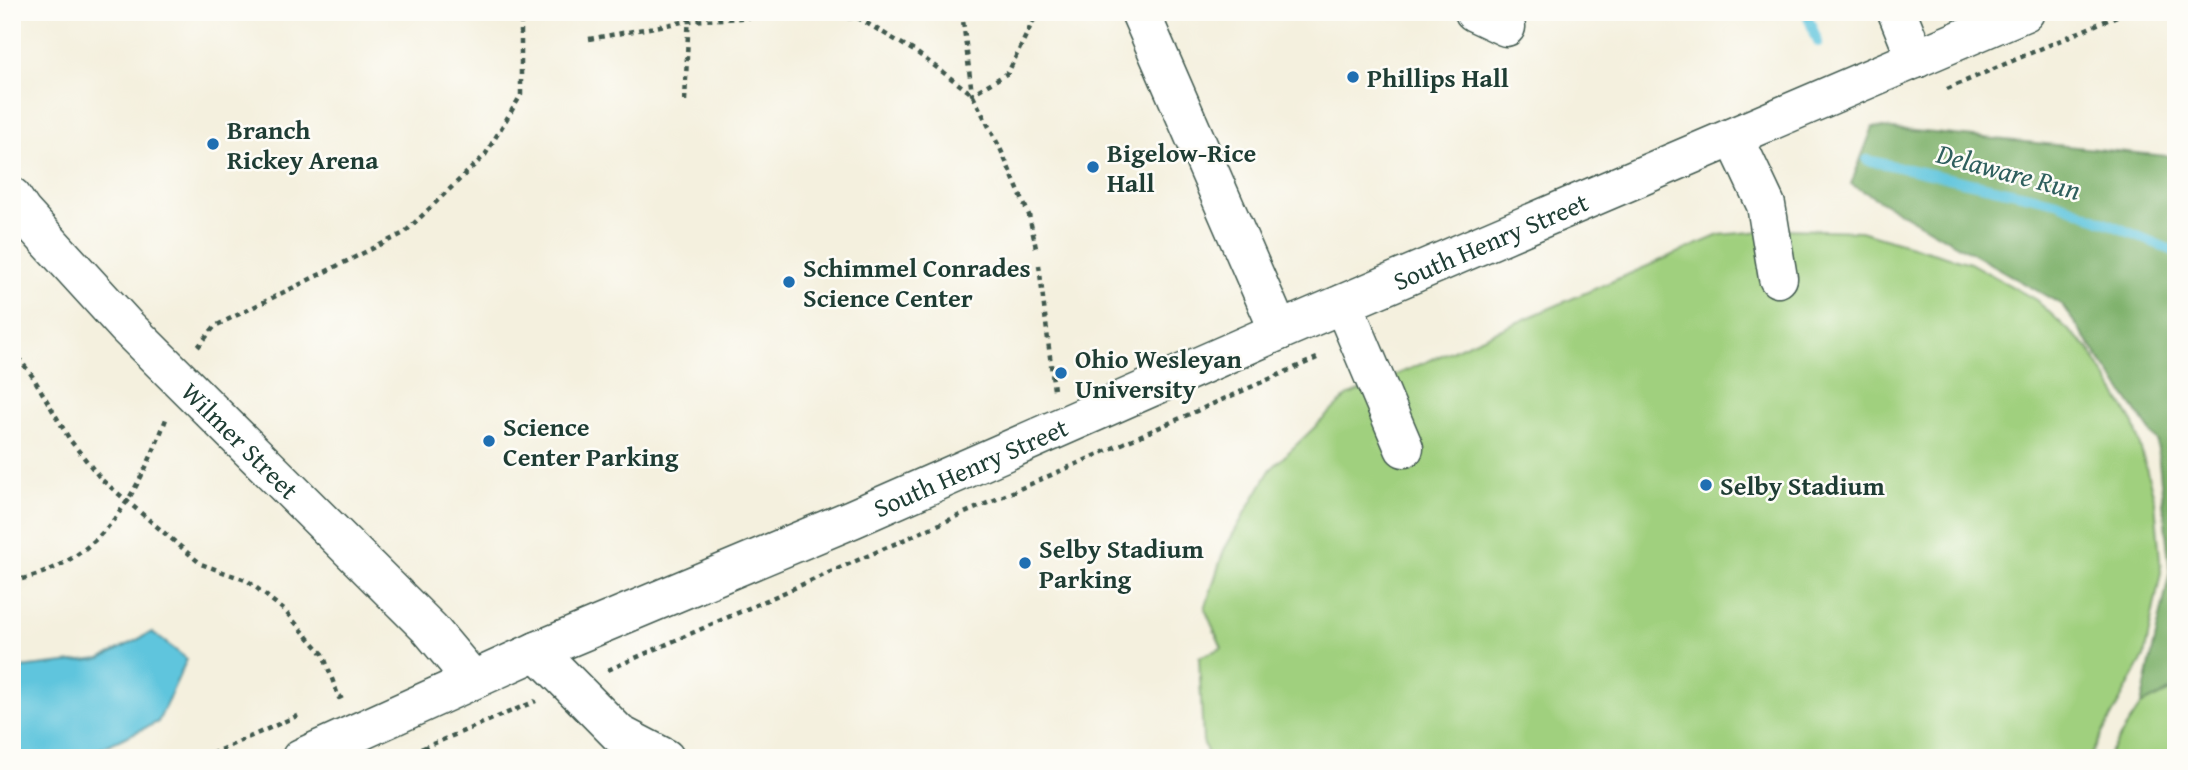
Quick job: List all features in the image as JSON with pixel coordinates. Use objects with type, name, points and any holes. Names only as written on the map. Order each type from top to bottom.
[{"type":"street","points":[[1140,12],[1279,331]]},
{"type":"street","points":[[1898,12],[1916,59]]},
{"type":"street","name":"South Henry Street","points":[[301,758],[472,679],[865,514],[1279,331],[2025,12]]},
{"type":"street","points":[[1734,137],[1766,205],[1778,278]]},
{"type":"street","name":"Wilmer Street","points":[[12,197],[22,212],[74,269],[183,383],[430,629],[472,679]]},
{"type":"street","points":[[1343,304],[1405,448]]},
{"type":"street","points":[[537,651],[619,734],[665,758]]},
{"type":"path","points":[[12,581],[42,576],[70,562],[103,532],[128,502],[151,460],[183,383],[190,357],[215,326],[404,233],[485,155],[521,95],[521,12]]},
{"type":"path","points":[[682,12],[688,21]]},
{"type":"path","points":[[685,101],[690,12]]},
{"type":"path","points":[[757,17],[762,12]]},
{"type":"path","points":[[962,12],[972,94],[1000,148],[1029,215],[1036,248]]},
{"type":"path","points":[[972,94],[1008,73],[1033,21],[1043,12]]},
{"type":"path","points":[[1938,92],[2126,12]]},
{"type":"path","points":[[589,39],[688,21],[857,15],[916,52],[972,94]]},
{"type":"path","points":[[1039,265],[1054,391]]},
{"type":"path","points":[[401,758],[572,686],[1358,340]]},
{"type":"path","points":[[12,349],[70,440],[101,478],[201,564],[248,581],[284,610],[323,654],[338,698]]},
{"type":"path","points":[[326,704],[351,692]]},
{"type":"path","points":[[413,706],[423,748]]},
{"type":"path","points":[[202,758],[301,714]]},
{"type":"green space","points":[[1873,127],[2176,157],[2176,688],[2141,705],[2170,572],[2157,441],[2062,305],[1851,184]]},
{"type":"green space","name":"Selby Stadium","points":[[1784,229],[1860,231],[1970,263],[2036,300],[2089,349],[2134,424],[2155,501],[2161,572],[2144,657],[2089,758],[1209,758],[1203,741],[1199,657],[1222,648],[1205,609],[1224,550],[1270,470],[1347,396],[1719,235]]},
{"type":"green space","points":[[2176,688],[2176,758],[2106,758],[2141,705]]},
{"type":"water","points":[[152,632],[187,659],[158,722],[80,758],[12,758],[12,669],[100,659]]},
{"type":"waterway","name":"Delaware Run","points":[[1806,12],[1818,42]]},
{"type":"waterway","name":"Delaware Run","points":[[1867,160],[2057,202],[2176,252]]},
{"type":"place","name":"Phillips Hall","points":[[1353,77]]},
{"type":"place","name":"Branch Rickey Arena","points":[[213,144]]},
{"type":"place","name":"Bigelow-Rice Hall","points":[[1093,167]]},
{"type":"place","name":"Schimmel Conrades Science Center","points":[[789,282]]},
{"type":"place","name":"Ohio Wesleyan University","points":[[1061,373]]},
{"type":"place","name":"Science Center Parking","points":[[489,441]]},
{"type":"place","name":"Selby Stadium","points":[[1706,485]]},
{"type":"place","name":"Selby Stadium Parking","points":[[1025,563]]}]
